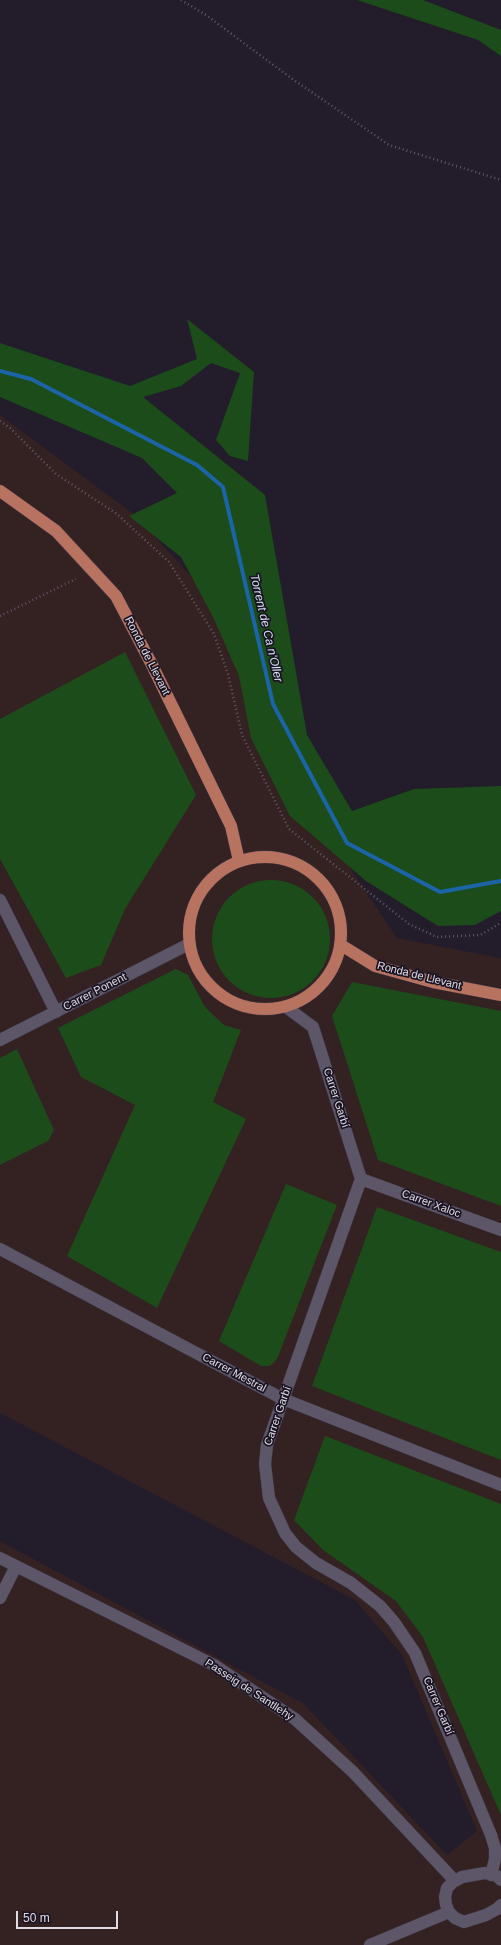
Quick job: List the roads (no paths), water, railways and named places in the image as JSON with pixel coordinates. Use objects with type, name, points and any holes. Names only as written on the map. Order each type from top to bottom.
[{"type":"main road","name":"Ronda de Llevant","points":[[0,491],[56,531],[116,596],[151,663],[230,826],[239,861]]},
{"type":"main road","points":[[253,857],[280,858],[308,869],[327,887],[342,923],[341,945],[332,971],[310,995],[286,1007],[272,1009],[246,1007],[228,1000],[207,983],[198,969],[189,944],[190,918],[200,893],[216,874],[239,861],[253,857]]},
{"type":"main road","name":"Ronda de Llevant","points":[[341,945],[375,966],[433,982],[501,995]]},
{"type":"street","points":[[0,900],[56,1012]]},
{"type":"street","name":"Carrer Ponent","points":[[0,1040],[189,944]]},
{"type":"street","name":"Carrer Garbí","points":[[286,1007],[313,1027],[362,1179],[267,1445],[265,1464],[269,1498],[285,1533],[306,1556],[351,1583],[380,1606],[394,1622],[415,1653],[491,1834],[495,1848],[496,1877]]},
{"type":"street","name":"Carrer Xaloc","points":[[362,1179],[501,1230]]},
{"type":"street","name":"Carrer Mestral","points":[[0,1249],[283,1399],[501,1485]]},
{"type":"street","name":"Passeig de Santllehy","points":[[0,1558],[214,1665],[295,1719],[353,1772],[455,1881]]},
{"type":"street","points":[[0,1598],[16,1566]]},
{"type":"street","points":[[496,1877],[485,1873],[455,1881],[447,1888],[445,1897],[446,1905],[455,1918],[464,1922],[486,1916],[501,1905]]},
{"type":"street","points":[[370,1945],[450,1912]]},
{"type":"waterway","name":"Torrent de Ca n'Oller","points":[[0,371],[31,379],[197,465],[223,487],[273,704],[347,843],[440,892],[501,881]]}]
